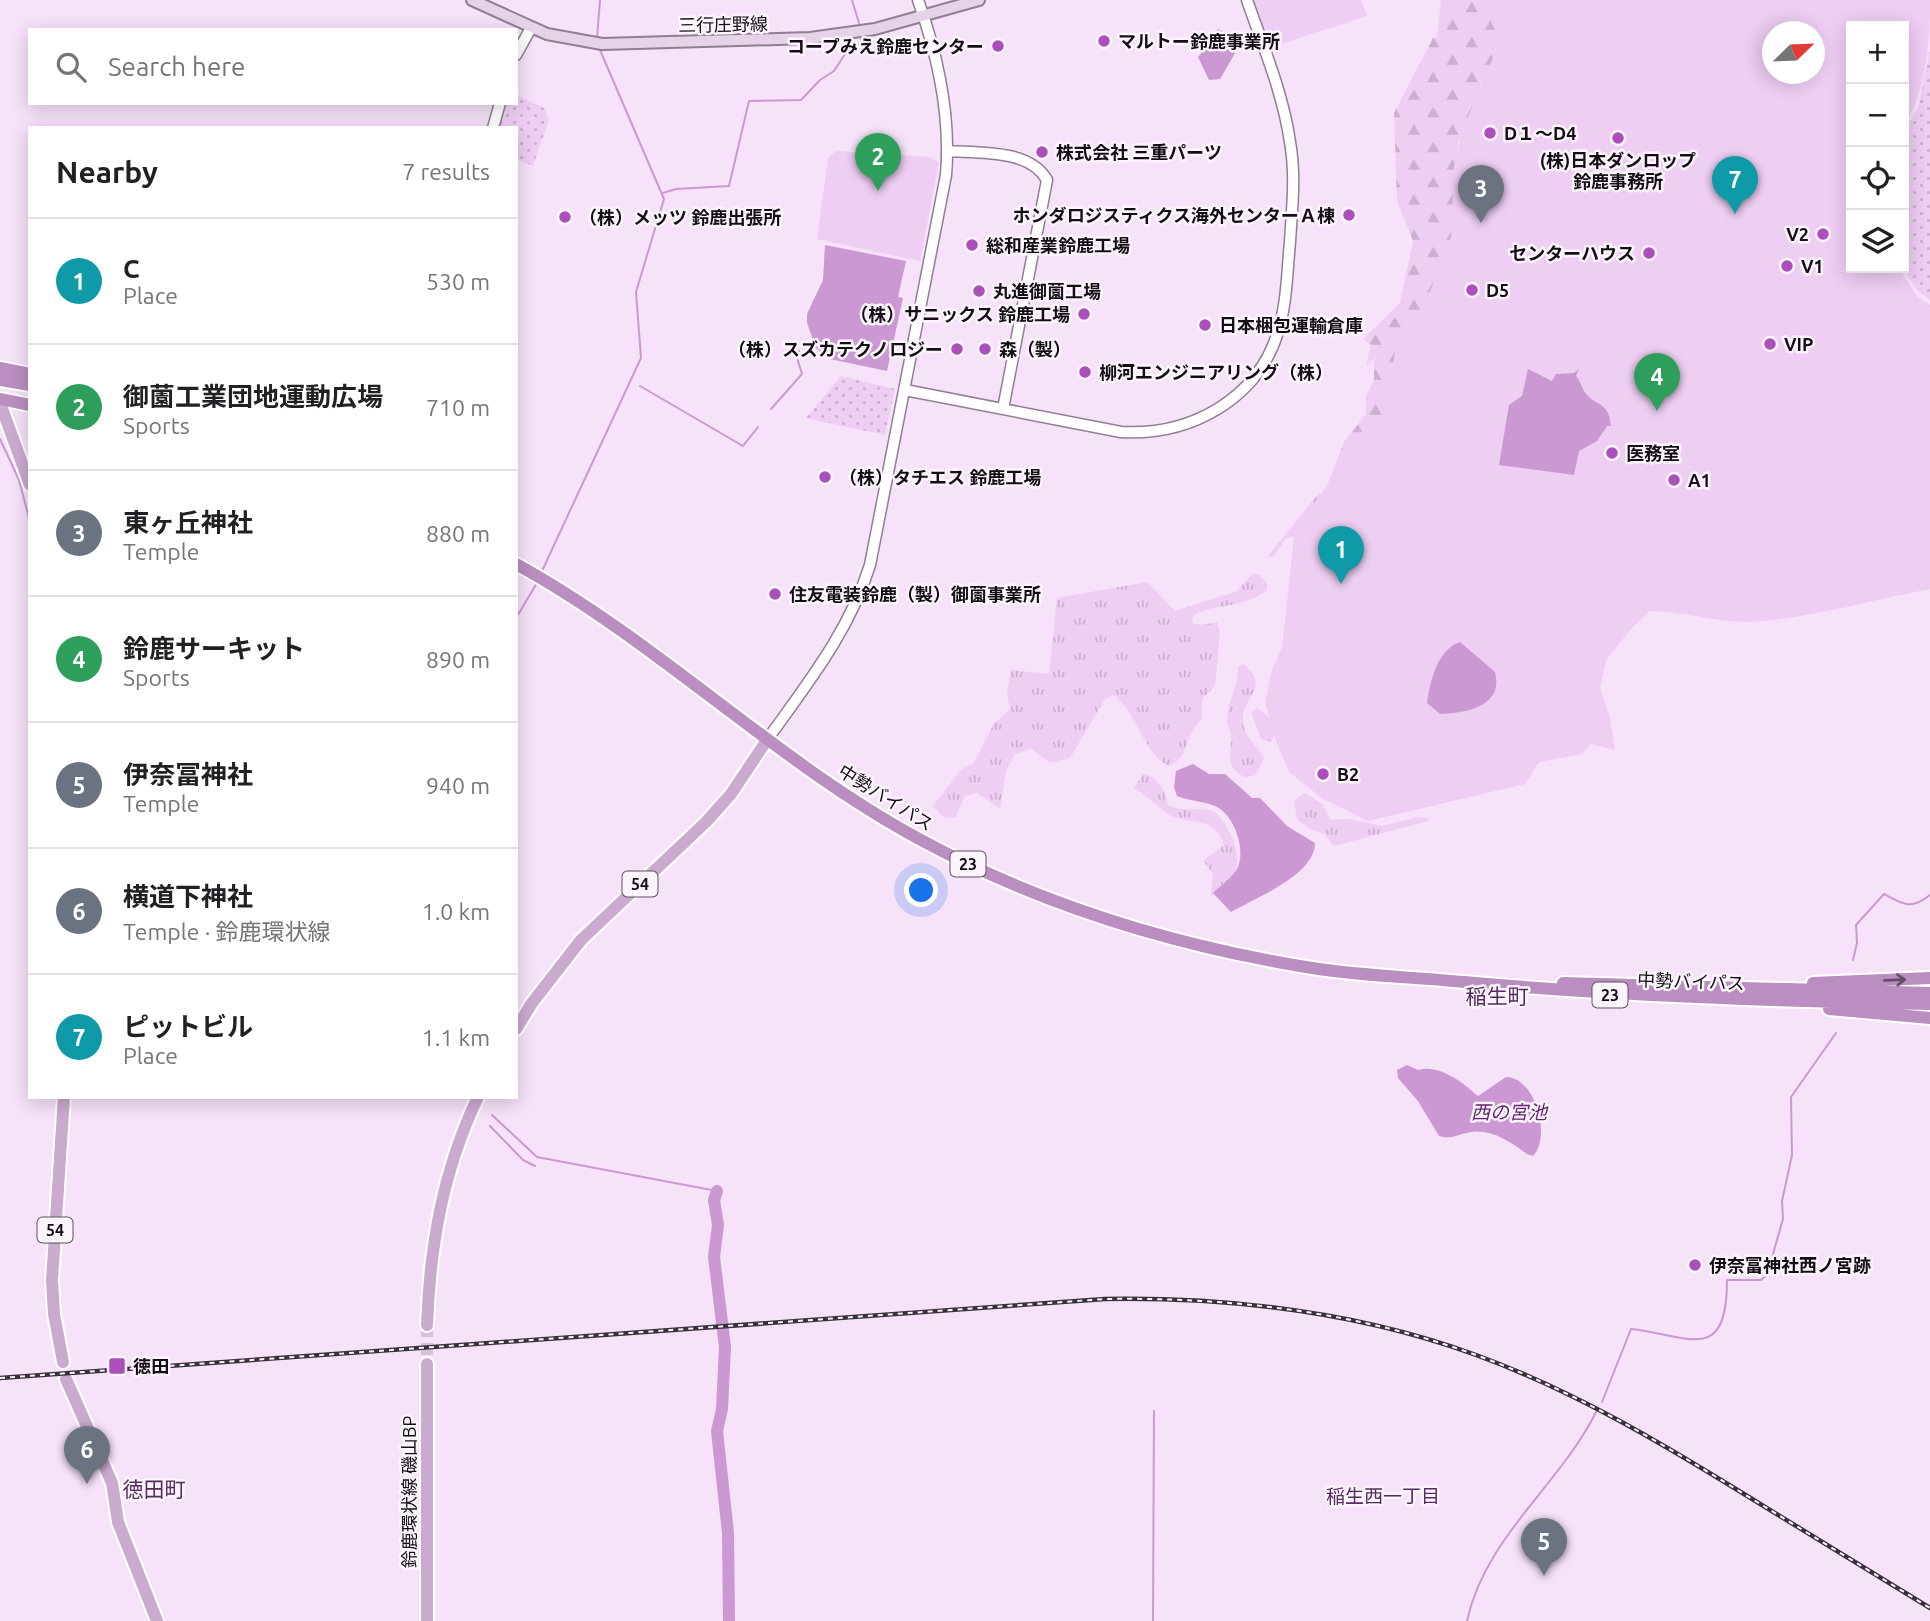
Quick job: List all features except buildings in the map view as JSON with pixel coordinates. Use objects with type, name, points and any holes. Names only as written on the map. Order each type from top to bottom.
[{"type":"highway","points":[[2,372],[28,374]]},
{"type":"highway","points":[[2,372],[28,384]]},
{"type":"highway","points":[[0,401],[27,404]]},
{"type":"highway","name":"中勢バイパス","points":[[521,567],[618,629],[767,740],[869,809],[978,869],[1083,911],[1192,943],[1312,968],[1605,995],[1930,1004]]},
{"type":"highway","name":"23","points":[[1679,988],[1930,978]]},
{"type":"highway","name":"中勢バイパス","points":[[1451,981],[1930,993]]},
{"type":"highway","name":"23","points":[[1769,1001],[1930,1018]]},
{"type":"main road","name":"三行庄野線","points":[[472,0],[531,28],[562,38],[597,43],[785,41],[876,29],[979,0]]},
{"type":"main road","points":[[0,401],[28,479]]},
{"type":"main road","name":"54","points":[[518,1026],[538,995],[581,940],[706,822],[731,794],[767,740]]},
{"type":"main road","name":"54","points":[[63,1362],[54,1314],[52,1280],[64,1099]]},
{"type":"main road","points":[[427,1325],[429,1268],[435,1225],[464,1126],[477,1099]]},
{"type":"main road","name":"鈴鹿環状線 磯山BP","points":[[427,1364],[427,1621]]},
{"type":"main road","points":[[66,1379],[112,1483],[118,1522],[157,1621]]},
{"type":"street","points":[[767,740],[831,652],[856,607],[870,565],[939,216],[948,151],[943,93],[918,0]]},
{"type":"street","points":[[905,390],[1121,432],[1171,429],[1206,416],[1230,401],[1250,382],[1268,355],[1284,305],[1293,163],[1287,121],[1247,0]]},
{"type":"street","points":[[518,51],[531,28]]},
{"type":"street","points":[[494,126],[499,105]]},
{"type":"street","points":[[948,151],[1012,156],[1040,171],[1047,180],[1003,409]]},
{"type":"green space","points":[[1253,0],[1361,0],[1367,16],[1269,48]]},
{"type":"green space","points":[[1441,0],[1491,0],[1498,45],[1496,58],[1490,74],[1481,83],[1478,100],[1458,143],[1453,236],[1424,308],[1400,344],[1387,425],[1333,489],[1328,484],[1344,442],[1366,414],[1366,396],[1374,380],[1374,361],[1378,355],[1366,366],[1371,345],[1363,339],[1400,303],[1413,241],[1397,201],[1394,113],[1433,38],[1437,37]]},
{"type":"green space","points":[[1481,0],[1930,0],[1926,65],[1918,97],[1909,117],[1909,21],[1846,21],[1846,273],[1902,273],[1917,296],[1930,305],[1930,589],[1818,613],[1751,622],[1650,611],[1630,630],[1606,660],[1600,688],[1610,717],[1615,750],[1591,744],[1582,754],[1539,762],[1525,784],[1368,821],[1323,799],[1289,772],[1276,741],[1265,702],[1272,670],[1282,647],[1294,538],[1337,469],[1376,432],[1390,390],[1395,350],[1422,312],[1451,237],[1454,166],[1463,128],[1497,49],[1496,32]]},
{"type":"green space","points":[[1930,50],[1930,300],[1916,289],[1906,273],[1909,273],[1909,122],[1918,109]]},
{"type":"green space","points":[[518,96],[544,108],[549,120],[533,166],[518,160],[518,126],[500,126],[505,105],[518,105]]},
{"type":"green space","points":[[836,151],[929,157],[939,162],[920,261],[817,239],[828,158]]},
{"type":"green space","points":[[841,376],[895,389],[885,435],[806,418]]},
{"type":"green space","points":[[1319,493],[1326,496],[1289,593],[1296,537],[1286,538],[1274,556],[1267,557]]},
{"type":"green space","points":[[1252,574],[1258,574],[1267,583],[1267,590],[1247,601],[1209,609],[1193,616],[1192,623],[1203,625],[1217,622],[1220,633],[1215,686],[1202,699],[1202,718],[1180,758],[1175,762],[1168,766],[1159,760],[1129,712],[1114,695],[1105,699],[1070,758],[1050,763],[1031,749],[1015,754],[1006,771],[1000,809],[977,793],[965,796],[955,818],[943,817],[933,806],[961,770],[974,763],[993,725],[1010,709],[1007,694],[1011,670],[1049,674],[1057,598],[1147,582],[1175,611],[1237,591]]},
{"type":"green space","points":[[1245,665],[1252,673],[1255,687],[1244,712],[1244,726],[1264,758],[1256,775],[1245,777],[1238,774],[1232,765],[1231,735],[1227,719],[1238,666]]},
{"type":"green space","points":[[1257,708],[1269,717],[1275,733],[1271,742],[1261,739],[1251,712]]},
{"type":"green space","points":[[1144,774],[1160,785],[1168,805],[1179,809],[1215,812],[1223,822],[1235,844],[1237,857],[1232,879],[1224,889],[1211,896],[1213,874],[1203,861],[1224,845],[1220,836],[1204,823],[1170,815],[1133,788]]},
{"type":"green space","points":[[1304,793],[1323,804],[1330,820],[1350,819],[1382,826],[1418,817],[1429,818],[1428,821],[1334,846],[1324,834],[1308,828],[1297,819],[1294,801]]},
{"type":"water","points":[[1218,29],[1239,41],[1220,79],[1209,80],[1198,57],[1203,51],[1199,47]]},
{"type":"water","points":[[825,245],[906,261],[898,297],[903,298],[887,371],[830,359],[816,348],[807,323],[807,314],[823,280]]},
{"type":"water","points":[[1528,369],[1552,381],[1556,374],[1574,373],[1579,369],[1576,376],[1584,391],[1604,408],[1610,418],[1611,426],[1607,426],[1597,441],[1579,451],[1574,475],[1499,465],[1509,405],[1522,396]]},
{"type":"water","points":[[1460,642],[1495,672],[1494,693],[1480,706],[1471,710],[1440,714],[1427,703],[1433,677],[1440,659],[1452,646]]},
{"type":"water","points":[[1193,764],[1209,774],[1225,774],[1252,798],[1260,798],[1287,826],[1315,843],[1312,855],[1295,875],[1231,912],[1213,893],[1237,869],[1240,852],[1237,833],[1222,810],[1210,804],[1177,796],[1174,787],[1176,771]]},
{"type":"water","name":"西の宮池","points":[[1407,1065],[1418,1070],[1442,1072],[1458,1080],[1478,1096],[1506,1077],[1516,1080],[1525,1087],[1538,1109],[1541,1135],[1533,1156],[1487,1132],[1439,1136],[1418,1101],[1398,1078],[1397,1070]]},
{"type":"waterway","points":[[597,38],[600,0]]},
{"type":"waterway","points":[[852,0],[859,23]]},
{"type":"waterway","points":[[663,193],[676,189],[729,186],[749,101],[801,100],[820,80],[834,71],[847,51],[862,42],[861,39]]},
{"type":"waterway","points":[[542,571],[641,358],[636,292],[664,199],[600,50]]},
{"type":"waterway","points":[[771,409],[802,374],[797,358],[799,351]]},
{"type":"waterway","points":[[640,386],[743,446],[758,427]]},
{"type":"waterway","points":[[0,439],[19,480],[28,514]]},
{"type":"waterway","points":[[518,615],[537,583]]},
{"type":"waterway","points":[[1853,960],[1857,943],[1856,925],[1884,894],[1907,904],[1918,903],[1930,895]]},
{"type":"waterway","points":[[1602,1402],[1631,1329],[1686,1339],[1700,1339],[1712,1335],[1720,1325],[1725,1307],[1727,1280],[1761,1280],[1767,1275],[1783,1219],[1782,1201],[1792,1155],[1791,1097],[1836,1033]]},
{"type":"waterway","points":[[492,1115],[537,1157],[717,1191]]},
{"type":"waterway","points":[[490,1126],[523,1160],[535,1166]]},
{"type":"waterway","points":[[717,1191],[714,1200],[718,1225],[714,1257],[725,1347],[722,1409],[717,1431],[728,1533],[729,1621]]},
{"type":"waterway","points":[[1153,1621],[1154,1411]]},
{"type":"waterway","points":[[1467,1621],[1476,1591],[1506,1537],[1563,1464],[1596,1412]]},
{"type":"tunnel","points":[[427,1325],[427,1364]]},
{"type":"railway","points":[[0,1378],[1105,1299],[1200,1301],[1294,1310],[1431,1340],[1546,1384],[1679,1455],[1930,1608]]},
{"type":"place","name":"マルトー鈴鹿事業所","points":[[1104,41]]},
{"type":"place","name":"コープみえ鈴鹿センター","points":[[998,46]]},
{"type":"place","name":"D１～D4","points":[[1490,133]]},
{"type":"place","name":"(株)日本ダンロップ 鈴鹿事務所","points":[[1618,138]]},
{"type":"place","name":"株式会社 三重パーツ","points":[[1042,152]]},
{"type":"place","name":"御薗工業団地運動広場","points":[[878,191]]},
{"type":"place","name":"ピットビル","points":[[1735,214]]},
{"type":"place","name":"ホンダロジスティクス海外センターＡ棟","points":[[1349,215]]},
{"type":"place","name":"（株）メッツ 鈴鹿出張所","points":[[565,217]]},
{"type":"place","name":"東ヶ丘神社","points":[[1481,223]]},
{"type":"place","name":"V2","points":[[1823,234]]},
{"type":"place","name":"総和産業鈴鹿工場","points":[[972,245]]},
{"type":"place","name":"センターハウス","points":[[1649,253]]},
{"type":"place","name":"V1","points":[[1787,266]]},
{"type":"place","name":"D5","points":[[1472,290]]},
{"type":"place","name":"丸進御薗工場","points":[[979,291]]},
{"type":"place","name":"（株）サニックス 鈴鹿工場","points":[[1084,314]]},
{"type":"place","name":"日本梱包運輸倉庫","points":[[1205,325]]},
{"type":"place","name":"VIP","points":[[1770,344]]},
{"type":"place","name":"（株）スズカテクノロジー","points":[[957,349]]},
{"type":"place","name":"森（製）","points":[[985,349]]},
{"type":"place","name":"柳河エンジニアリング（株）","points":[[1085,372]]},
{"type":"place","name":"鈴鹿サーキット","points":[[1657,411]]},
{"type":"place","name":"医務室","points":[[1612,453]]},
{"type":"place","name":"（株）タチエス 鈴鹿工場","points":[[825,477]]},
{"type":"place","name":"A1","points":[[1674,480]]},
{"type":"place","name":"C","points":[[1341,584]]},
{"type":"place","name":"住友電装鈴鹿（製）御薗事業所","points":[[775,594]]},
{"type":"place","name":"B2","points":[[1323,774]]},
{"type":"place","name":"伊奈冨神社西ノ宮跡","points":[[1695,1265]]},
{"type":"place","name":"徳田","points":[[117,1366]]},
{"type":"place","name":"横道下神社","points":[[87,1484]]},
{"type":"place","name":"伊奈冨神社","points":[[1544,1576]]},
{"type":"district","name":"稲生町","points":[[1497,996]]},
{"type":"district","name":"徳田町","points":[[154,1489]]},
{"type":"district","name":"稲生西一丁目","points":[[1383,1496]]}]
